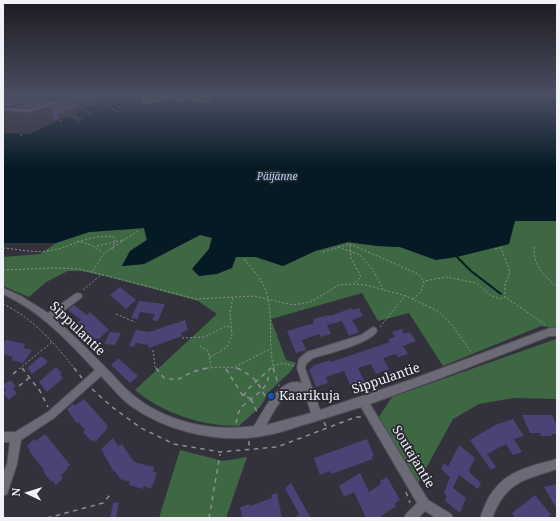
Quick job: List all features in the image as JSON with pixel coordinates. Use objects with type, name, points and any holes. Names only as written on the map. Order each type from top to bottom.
[{"type":"street","name":"Sippulantie","points":[[3,291],[31,305],[48,318],[137,404],[157,416],[181,426],[234,433],[256,432],[278,428],[364,402],[554,330]]},
{"type":"street","points":[[48,318],[75,295]]},
{"type":"street","points":[[317,416],[301,368],[302,362],[310,355],[363,338],[373,331]]},
{"type":"street","points":[[3,438],[16,436],[51,415],[101,370]]},
{"type":"street","points":[[256,432],[282,394],[289,388],[298,387],[308,391]]},
{"type":"street","name":"Soutajantie","points":[[364,402],[417,511],[447,518]]},
{"type":"street","points":[[3,490],[12,464],[16,436]]},
{"type":"street","points":[[486,518],[491,504],[501,488],[516,477],[557,464]]},
{"type":"path","points":[[60,120],[62,124]]},
{"type":"path","points":[[21,134],[22,138]]},
{"type":"path","points":[[93,272],[104,253],[138,232]]},
{"type":"path","points":[[3,248],[18,248],[39,251],[53,250],[90,236],[106,235],[114,237],[115,241]]},
{"type":"path","points":[[96,246],[124,240]]},
{"type":"path","points":[[77,241],[96,246],[104,253]]},
{"type":"path","points":[[112,249],[115,241]]},
{"type":"path","points":[[350,244],[349,252],[351,261],[359,271],[361,277],[354,284]]},
{"type":"path","points":[[323,252],[350,244],[418,274],[424,281]]},
{"type":"path","points":[[337,247],[360,255],[373,270],[383,290]]},
{"type":"path","points":[[534,247],[533,256],[537,266],[542,274],[557,288]]},
{"type":"path","points":[[495,249],[502,248],[510,272],[505,284],[505,297]]},
{"type":"path","points":[[244,259],[264,287],[267,298],[270,348],[275,375],[282,394]]},
{"type":"path","points":[[3,270],[56,268],[80,269],[196,299],[208,300],[252,296],[267,298],[298,306],[308,303],[334,287],[345,284],[354,284],[383,290],[413,299],[438,311],[450,323],[477,360]]},
{"type":"path","points":[[75,295],[102,274]]},
{"type":"path","points":[[424,281],[447,277],[476,283],[490,295],[500,298],[505,297],[554,330]]},
{"type":"path","points":[[413,299],[421,292],[424,281]]},
{"type":"path","points":[[373,331],[381,327],[404,297]]},
{"type":"path","points":[[210,357],[227,347],[232,335],[230,312],[233,298]]},
{"type":"path","points":[[3,304],[38,326],[86,383],[112,407],[141,428],[174,444],[220,452],[277,447],[356,417],[360,416],[366,419]]},
{"type":"path","points":[[116,314],[135,322]]},
{"type":"path","points":[[182,338],[205,337],[226,326],[231,327]]},
{"type":"path","points":[[13,374],[53,342]]},
{"type":"path","points":[[200,346],[208,351],[211,367]]},
{"type":"path","points":[[153,350],[155,368],[164,378],[177,380],[192,372],[211,367],[235,367],[255,358],[270,348]]},
{"type":"path","points":[[244,396],[246,391],[269,372],[274,365],[285,362],[301,368]]},
{"type":"path","points":[[235,367],[247,373],[256,382],[265,396],[271,396]]},
{"type":"path","points":[[22,368],[40,391],[51,415]]},
{"type":"path","points":[[226,368],[244,396],[251,398]]},
{"type":"path","points":[[234,433],[238,414],[251,398],[255,397],[267,384],[269,372]]},
{"type":"path","points":[[19,386],[29,378]]},
{"type":"path","points":[[251,398],[253,406],[259,414]]},
{"type":"path","points":[[209,518],[220,452]]},
{"type":"path","points":[[404,485],[408,500],[417,511]]},
{"type":"path","points":[[47,518],[103,503],[110,495]]},
{"type":"green space","points":[[514,221],[557,221],[557,328],[541,326],[443,366],[409,313],[378,321],[362,293],[271,319],[286,360],[296,363],[290,372],[270,391],[260,407],[239,426],[211,424],[184,417],[158,406],[135,390],[217,314],[198,301],[81,271],[68,271],[46,282],[29,297],[3,286],[3,257],[40,254],[56,243],[89,232],[144,228],[147,240],[130,251],[122,266],[144,264],[200,235],[212,237],[209,249],[192,269],[235,257],[256,257],[283,266],[315,251],[348,242],[400,247],[436,260]]},
{"type":"green space","points":[[556,339],[557,399],[514,398],[479,404],[453,419],[418,483],[400,455],[379,417],[392,397]]},
{"type":"green space","points":[[180,450],[223,461],[247,457],[226,518],[159,518]]},
{"type":"water","name":"Päijänne","points":[[60,119],[74,119],[78,122],[82,119],[557,119],[557,221],[515,221],[509,244],[457,257],[436,260],[400,247],[348,242],[315,251],[283,266],[256,257],[236,257],[232,268],[217,274],[199,276],[192,269],[209,249],[212,238],[200,235],[144,264],[122,266],[130,251],[147,240],[144,228],[89,232],[56,243],[3,243],[3,133],[30,134]]},
{"type":"building","points":[[120,287],[136,300],[126,309],[110,295]]},
{"type":"building","points":[[139,301],[165,304],[158,321],[152,320],[155,314],[140,312],[138,319],[131,318]]},
{"type":"building","points":[[74,305],[87,315],[90,312],[109,330],[95,342],[76,323],[81,320],[68,310]]},
{"type":"building","points":[[352,308],[353,310],[359,308],[363,316],[352,320],[359,332],[349,336],[342,321],[327,325],[331,334],[321,337],[319,334],[302,340],[306,350],[296,353],[287,331],[314,323],[313,319],[330,316]]},
{"type":"building","points":[[185,320],[188,330],[181,333],[182,336],[149,348],[148,345],[136,343],[134,347],[129,346],[136,330],[149,332]]},
{"type":"building","points":[[402,329],[404,334],[410,332],[416,341],[403,346],[408,354],[398,357],[396,354],[383,358],[389,369],[376,374],[371,364],[358,368],[365,382],[351,387],[344,371],[326,377],[328,383],[316,387],[309,369],[313,368],[312,366],[330,360],[331,362],[390,342],[388,339],[395,337],[392,332]]},
{"type":"building","points":[[110,332],[121,333],[115,345],[104,344]]},
{"type":"building","points":[[6,340],[25,344],[23,348],[32,350],[23,363],[11,360],[13,357],[3,354],[3,343]]},
{"type":"building","points":[[40,357],[43,357],[48,362],[32,374],[27,368]]},
{"type":"building","points":[[118,358],[138,376],[130,383],[111,365]]},
{"type":"building","points":[[56,367],[62,373],[60,375],[63,378],[47,392],[39,382]]},
{"type":"building","points":[[9,381],[16,386],[13,388],[17,393],[9,400],[3,393],[6,390],[3,385]]},
{"type":"building","points":[[84,399],[108,426],[95,442],[93,440],[91,441],[83,432],[85,430],[78,422],[77,424],[67,409],[73,404],[75,406]]},
{"type":"building","points":[[522,415],[552,415],[557,426],[557,434],[551,434],[552,436],[541,436],[540,433],[530,433]]},
{"type":"building","points":[[513,419],[524,436],[514,439],[522,452],[513,455],[506,444],[487,454],[496,467],[491,470],[470,440],[495,425]]},
{"type":"building","points":[[45,434],[70,465],[61,476],[63,478],[56,485],[52,480],[51,482],[27,446],[34,439],[36,441]]},
{"type":"building","points":[[113,438],[118,446],[122,444],[134,462],[154,467],[153,471],[157,473],[151,489],[144,486],[143,489],[129,485],[130,482],[120,479],[115,471],[114,472],[101,449]]},
{"type":"building","points":[[367,439],[374,455],[372,456],[373,459],[331,474],[330,471],[320,475],[314,458]]},
{"type":"building","points":[[459,445],[475,458],[469,470],[470,473],[481,483],[478,489],[459,475],[453,488],[466,498],[460,513],[445,501],[447,496],[444,493],[450,477],[441,469],[444,463],[448,467]]},
{"type":"building","points":[[360,473],[369,492],[381,484],[380,481],[387,477],[400,500],[395,503],[396,506],[381,516],[382,518],[366,518],[354,492],[344,497],[339,486]]},
{"type":"building","points":[[291,483],[311,518],[295,518],[299,514],[285,488]]},
{"type":"building","points":[[557,484],[557,509],[544,487]]},
{"type":"building","points":[[277,493],[282,518],[242,518],[240,507],[249,504],[250,506],[272,498],[271,495]]},
{"type":"building","points":[[535,495],[551,515],[547,518],[515,518],[512,513]]},
{"type":"building","points":[[119,502],[116,518],[110,518],[113,503]]},
{"type":"waterway","points":[[457,257],[471,271],[501,294]]},
{"type":"place","name":"Kaarikuja","points":[[271,396]]}]
